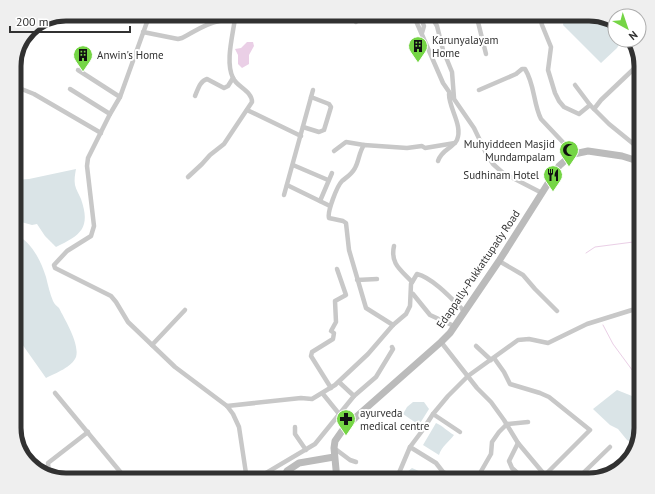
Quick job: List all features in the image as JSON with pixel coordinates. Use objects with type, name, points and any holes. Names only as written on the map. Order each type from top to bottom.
[{"type":"main road","points":[[574,154],[588,151],[622,156],[634,160]]},
{"type":"main road","name":"Edappally-Pukkattupady Road","points":[[336,473],[334,448],[342,431],[361,412],[441,342],[454,326],[499,261],[559,166],[574,154]]},
{"type":"main road","points":[[286,473],[300,463],[334,457]]},
{"type":"street","points":[[146,21],[120,97],[88,158],[87,166],[94,226],[93,232],[91,236],[67,251],[54,265],[55,268],[111,296],[128,322],[175,367],[227,406],[239,427],[246,473]]},
{"type":"street","points":[[143,32],[182,38],[202,26],[218,21]]},
{"type":"street","points":[[188,177],[210,155],[224,144],[252,102],[252,99],[233,78],[229,59],[235,21]]},
{"type":"street","points":[[416,21],[438,73],[449,94],[454,98],[474,128],[493,164],[503,173],[542,193]]},
{"type":"street","points":[[422,21],[424,26],[422,33]]},
{"type":"street","points":[[434,21],[452,72],[454,98]]},
{"type":"street","points":[[478,21],[486,54]]},
{"type":"street","points":[[541,21],[551,47],[548,70],[550,80],[559,101],[564,107],[579,114],[592,107],[634,69]]},
{"type":"street","points":[[479,90],[516,74],[522,69],[525,70],[532,84],[541,119],[574,154]]},
{"type":"street","points":[[78,70],[120,97]]},
{"type":"street","points":[[195,96],[201,84],[207,79],[224,88],[228,86],[233,78]]},
{"type":"street","points":[[575,85],[592,107],[609,124],[634,144]]},
{"type":"street","points":[[70,88],[110,114]]},
{"type":"street","points":[[21,89],[34,94],[101,133]]},
{"type":"street","points":[[284,195],[313,90]]},
{"type":"street","points":[[438,161],[440,155],[455,143],[459,133],[449,100],[449,94]]},
{"type":"street","points":[[303,126],[319,132],[324,130],[331,107],[330,104],[311,97]]},
{"type":"street","points":[[247,110],[301,136]]},
{"type":"street","points":[[334,151],[346,142],[364,145],[407,148],[422,146],[424,148],[455,143]]},
{"type":"street","points":[[364,145],[355,169],[349,177],[342,181],[330,206],[328,215],[329,218],[343,221],[346,224],[349,250],[366,308],[393,325]]},
{"type":"street","points":[[293,165],[328,180]]},
{"type":"street","points":[[320,201],[332,173]]},
{"type":"street","points":[[287,185],[330,206]]},
{"type":"street","points":[[394,246],[392,254],[394,262],[412,282]]},
{"type":"street","points":[[499,261],[524,275],[535,289],[557,311]]},
{"type":"street","points":[[331,388],[311,356],[312,352],[333,339],[334,333],[331,331],[336,322],[335,301],[346,295],[337,269]]},
{"type":"street","points":[[227,406],[301,398],[312,399],[323,394],[339,382],[368,354],[393,325],[409,310],[412,282],[417,274],[421,275],[440,288],[464,310]]},
{"type":"street","points":[[358,280],[377,279]]},
{"type":"street","points":[[414,294],[430,315],[454,326]]},
{"type":"street","points":[[152,345],[185,310]]},
{"type":"street","points":[[398,473],[410,447],[433,414],[448,396],[468,376],[518,340],[536,340],[548,343],[598,320],[634,310]]},
{"type":"street","points":[[441,342],[477,388],[491,402],[507,424],[518,443],[543,473]]},
{"type":"street","points":[[476,346],[492,359],[504,372],[510,384],[549,397],[590,430],[547,473]]},
{"type":"street","points":[[266,473],[315,444],[354,396],[376,377],[393,350],[392,347]]},
{"type":"street","points":[[339,382],[354,396]]},
{"type":"street","points":[[55,393],[121,473]]},
{"type":"street","points":[[323,394],[340,415]]},
{"type":"street","points":[[361,412],[367,418]]},
{"type":"street","points":[[433,414],[460,432]]},
{"type":"street","points":[[480,473],[491,454],[493,439],[507,424],[528,422]]},
{"type":"street","points":[[295,427],[295,434],[306,450]]},
{"type":"street","points":[[49,469],[48,463],[88,432]]},
{"type":"street","points":[[517,473],[512,468],[509,461],[518,443]]},
{"type":"street","points":[[410,447],[436,463],[445,473]]},
{"type":"street","points":[[583,473],[610,447]]},
{"type":"street","points":[[334,448],[350,460],[356,462]]},
{"type":"shaded area","points":[[564,21],[595,21],[607,25],[607,48],[617,48],[601,63],[563,25]]},
{"type":"shaded area","points":[[247,42],[253,42],[254,46],[249,55],[249,64],[242,68],[238,64],[238,55],[235,49],[241,48]]},
{"type":"shaded area","points":[[76,169],[76,189],[81,199],[85,217],[82,229],[72,239],[56,247],[45,236],[37,224],[32,225],[21,222],[21,180]]},
{"type":"shaded area","points":[[21,238],[30,246],[38,258],[44,271],[53,302],[59,308],[65,319],[74,339],[77,352],[74,361],[71,364],[46,378],[22,344]]},
{"type":"shaded area","points":[[617,390],[632,396],[634,392],[634,428],[632,443],[627,440],[618,429],[610,425],[593,409]]},
{"type":"shaded area","points":[[413,402],[424,402],[429,409],[419,425],[403,414],[407,407]]},
{"type":"shaded area","points":[[436,423],[454,435],[439,455],[423,445]]},
{"type":"shaded area","points":[[412,468],[422,473],[406,473]]},
{"type":"waterway","points":[[586,253],[595,247],[634,242]]},
{"type":"waterway","points":[[603,325],[613,344],[634,372]]},
{"type":"waterway","points":[[634,400],[632,402],[634,404]]},
{"type":"place","name":"Karunyalayam Home","points":[[418,63]]},
{"type":"place","name":"Anwin's Home","points":[[83,72]]},
{"type":"place","name":"Muhyiddeen Masjid Mundampalam","points":[[569,167]]},
{"type":"place","name":"Sudhinam Hotel","points":[[553,192]]},
{"type":"place","name":"ayurveda medical centre","points":[[346,436]]}]
